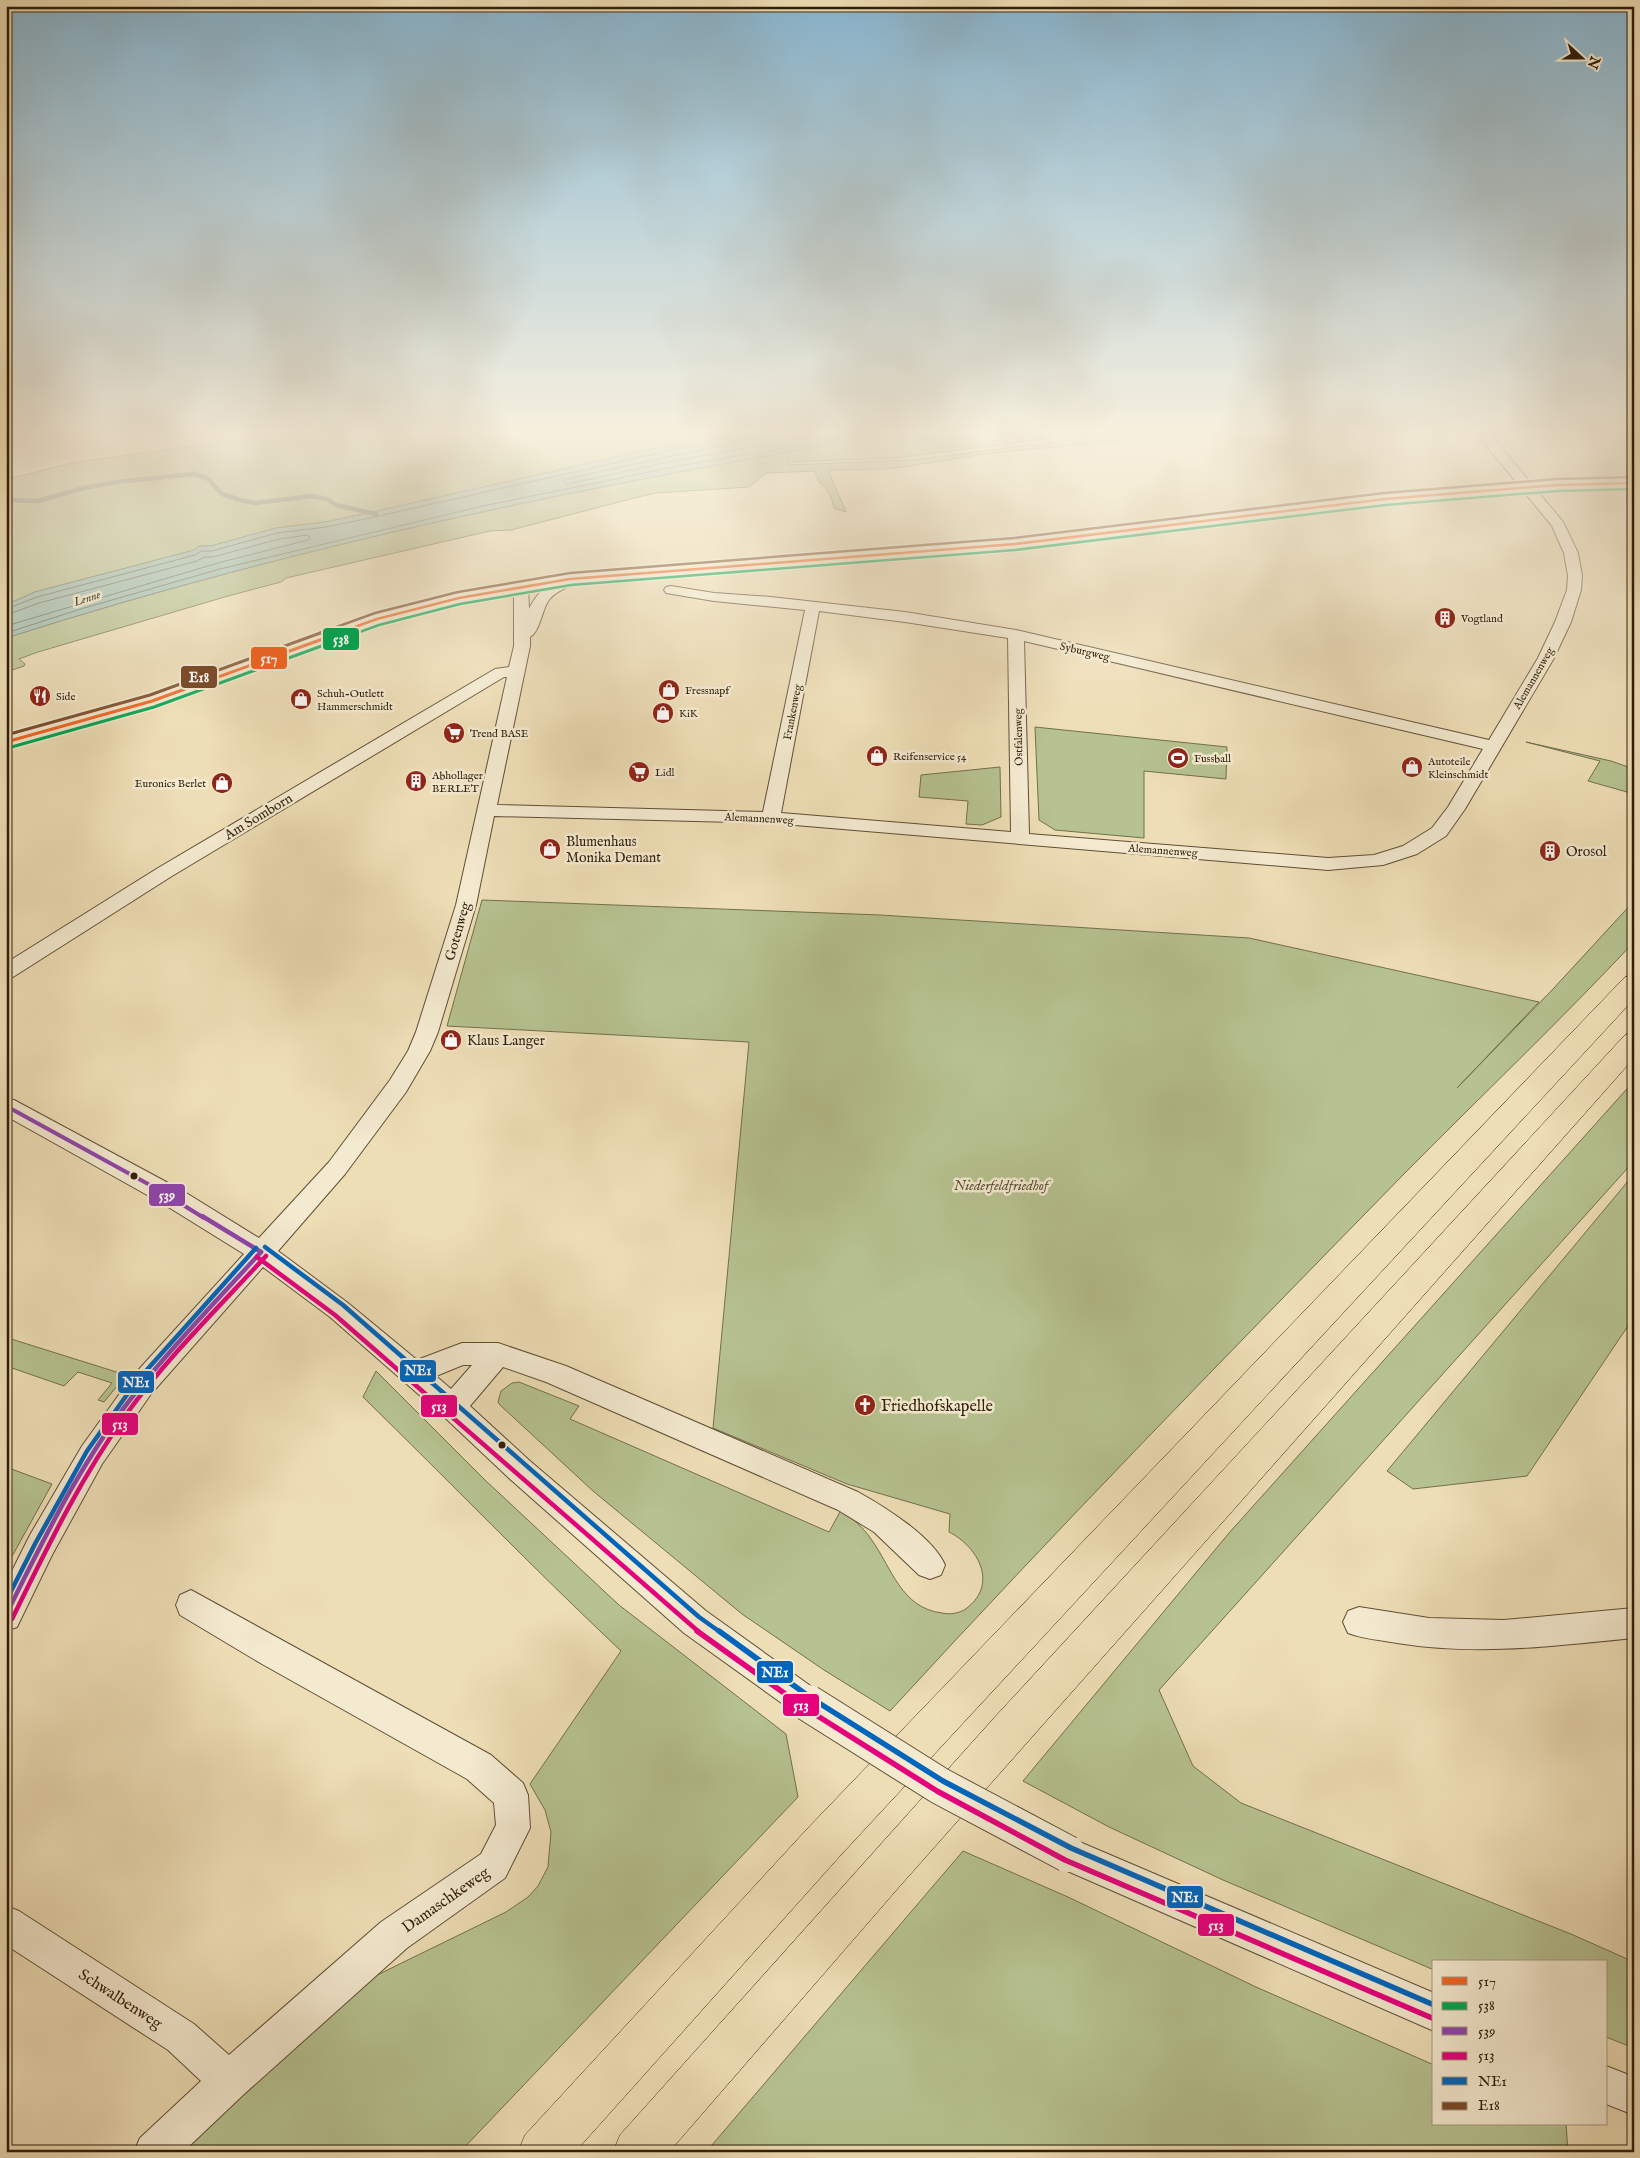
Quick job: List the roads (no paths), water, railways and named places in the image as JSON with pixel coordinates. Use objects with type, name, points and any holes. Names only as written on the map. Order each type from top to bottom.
[{"type":"highway","points":[[542,2152],[824,1842],[1634,983]]},
{"type":"highway","points":[[637,2152],[783,1983],[1028,1709],[1503,1188],[1634,1041]]},
{"type":"main road","points":[[6,742],[180,692],[349,628],[447,600],[521,586],[570,579],[1014,544],[1130,530]]},
{"type":"street","name":"Alemannenweg","points":[[486,810],[771,818],[1328,864],[1376,861],[1410,850],[1439,832],[1456,809],[1546,658],[1563,622],[1574,590],[1574,563],[1561,530]]},
{"type":"street","name":"Gotenweg","points":[[8,1607],[92,1455],[136,1393],[360,1140],[420,1051],[466,905],[522,646],[537,606],[544,595],[553,587],[570,579]]},
{"type":"street","name":"Gotenweg","points":[[521,586],[522,646]]},
{"type":"street","name":"Syburgweg","points":[[671,590],[714,597],[931,620],[1016,635],[1492,746]]},
{"type":"street","name":"Frankenweg","points":[[771,818],[813,606]]},
{"type":"street","name":"Ostfalenweg","points":[[1016,635],[1020,839]]},
{"type":"street","name":"Am Somborn","points":[[6,972],[165,872],[501,672],[516,672]]},
{"type":"street","points":[[6,1106],[159,1190],[261,1252],[339,1310],[450,1405],[520,1470],[696,1622],[808,1703],[940,1786],[1068,1854],[1432,2011]]},
{"type":"street","points":[[414,1375],[432,1365],[462,1354],[498,1354],[556,1374],[848,1501],[884,1522],[930,1565]]},
{"type":"street","points":[[450,1405],[465,1394],[498,1354]]},
{"type":"street","name":"Damaschkeweg","points":[[154,2152],[229,2081],[394,1935],[493,1866],[513,1828],[511,1795],[480,1768],[272,1653],[191,1605]]},
{"type":"street","points":[[1359,1622],[1429,1633],[1504,1635],[1634,1623]]},
{"type":"street","name":"Schwalbenweg","points":[[6,1924],[181,2037],[229,2081]]},
{"type":"street","points":[[1608,2086],[1634,2096]]},
{"type":"water","name":"Lenne","points":[[270,530],[404,530],[233,572],[6,638],[6,605],[35,592],[194,550],[199,546],[211,546]]},
{"type":"place","name":"Vogtland","points":[[1445,618]]},
{"type":"place","name":"Fressnapf","points":[[669,690]]},
{"type":"place","name":"Side","points":[[40,696]]},
{"type":"place","name":"Schuh-Outlett Hammerschmidt","points":[[301,699]]},
{"type":"place","name":"KiK","points":[[663,713]]},
{"type":"place","name":"Trend BASE","points":[[454,733]]},
{"type":"place","name":"Reifenservice 54","points":[[877,756]]},
{"type":"place","name":"Fussball","points":[[1178,758]]},
{"type":"place","name":"Autoteile Kleinschmidt","points":[[1412,767]]},
{"type":"place","name":"Lidl","points":[[639,772]]},
{"type":"place","name":"Abhollager BERLET","points":[[416,781]]},
{"type":"place","name":"Euronics Berlet","points":[[222,783]]},
{"type":"place","name":"Blumenhaus Monika Demant","points":[[550,849]]},
{"type":"place","name":"Orosol","points":[[1550,851]]},
{"type":"place","name":"Klaus Langer","points":[[451,1040]]},
{"type":"place","name":"Friedhofskapelle","points":[[865,1405]]},
{"type":"park label","name":"Niederfeldfriedhof","points":[[1001,1185]]}]
